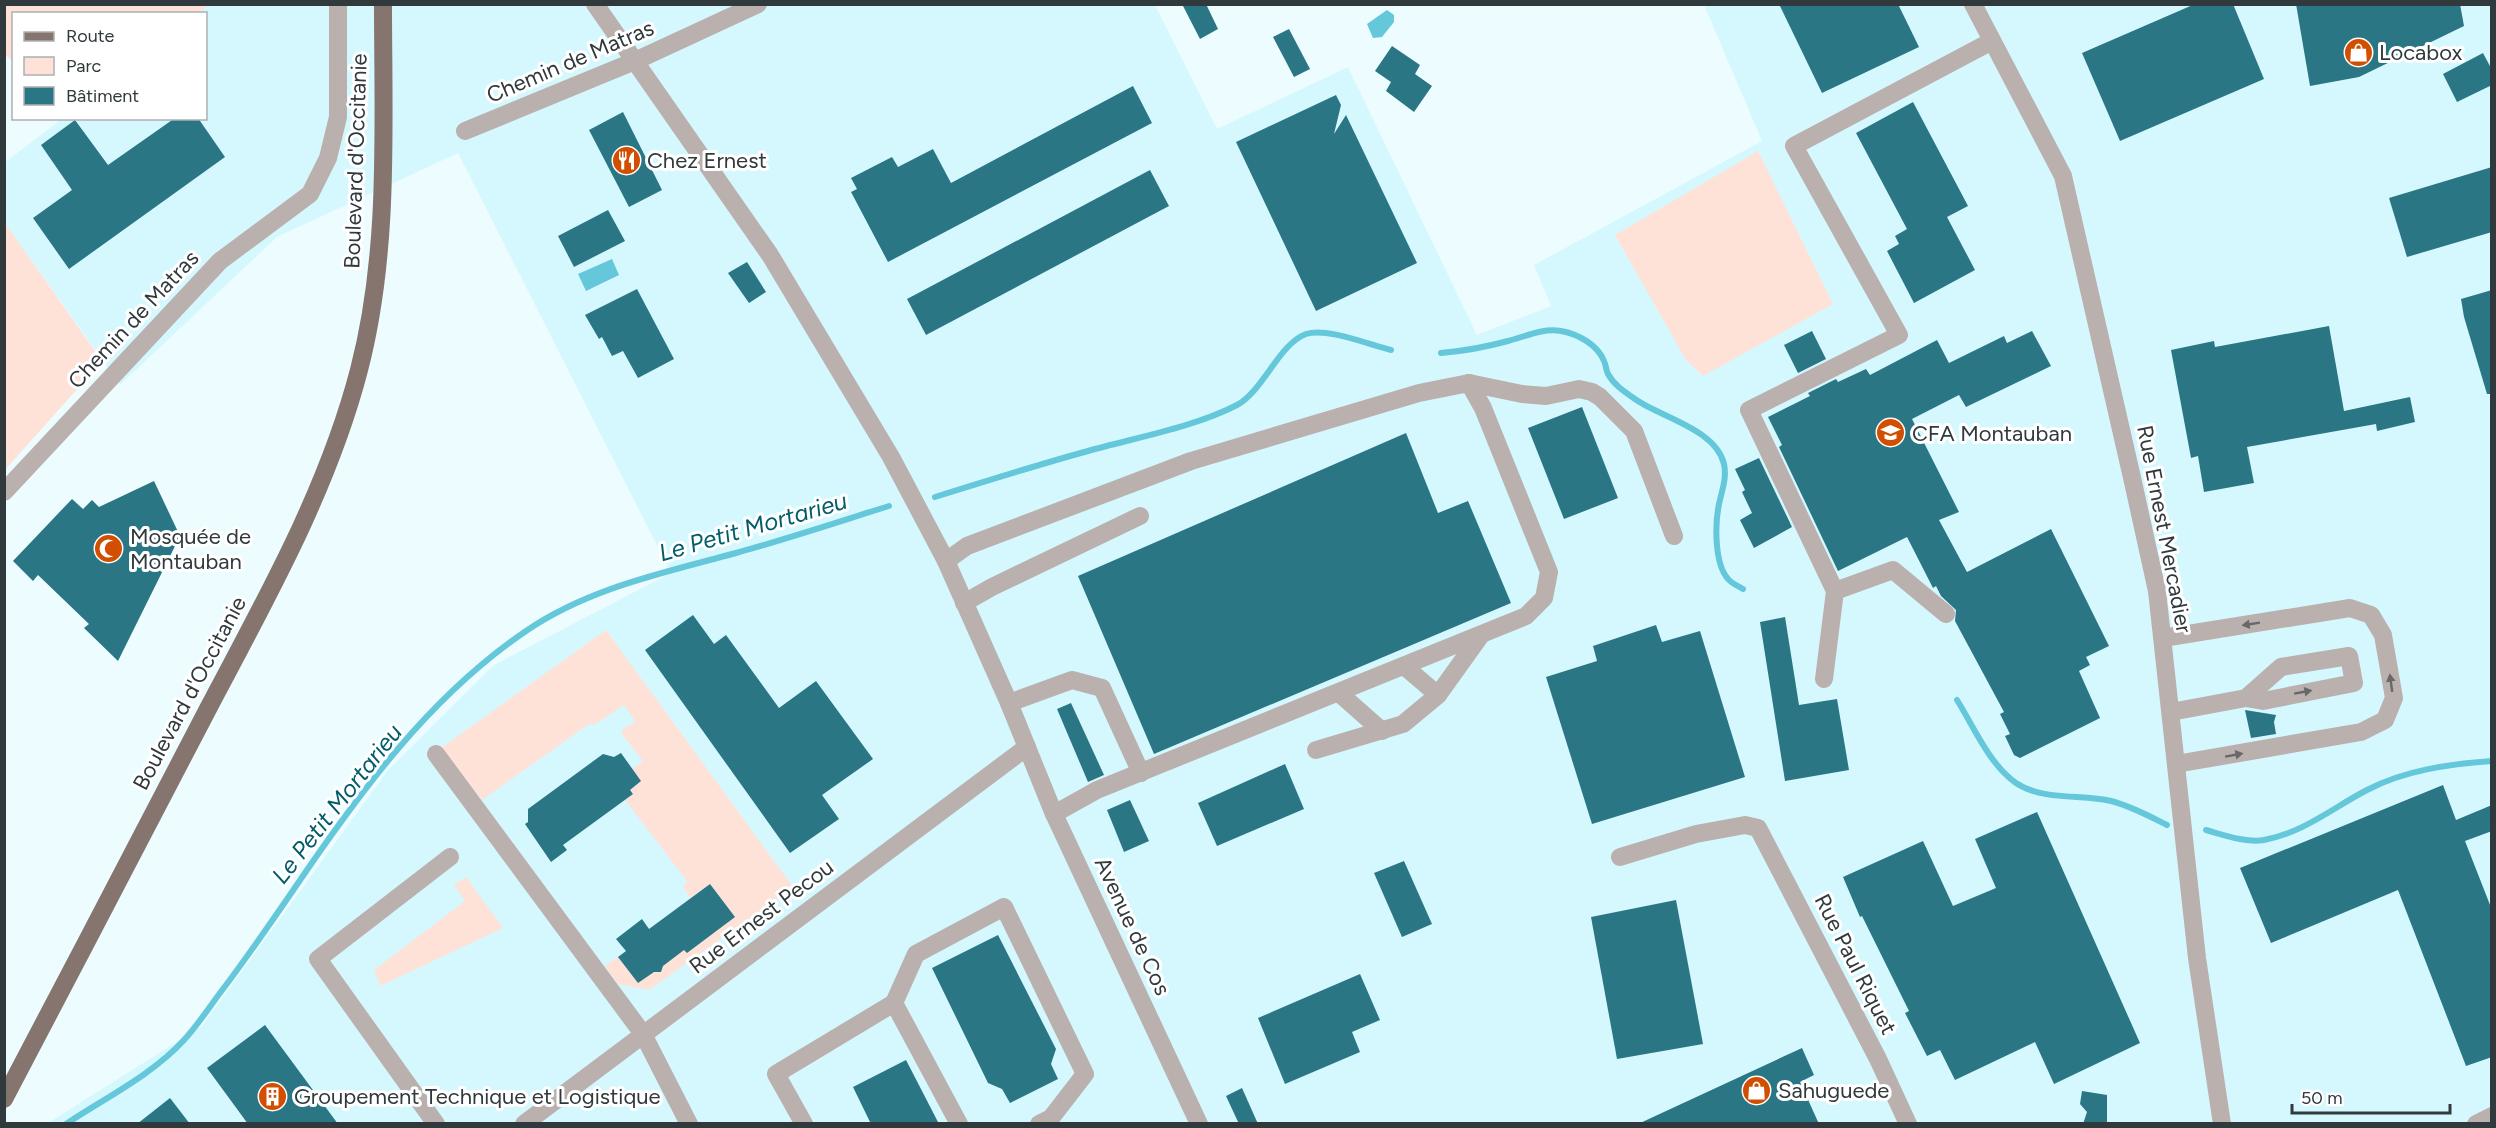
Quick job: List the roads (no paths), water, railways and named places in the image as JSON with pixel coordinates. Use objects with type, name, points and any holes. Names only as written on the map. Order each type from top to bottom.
[{"type":"main road","name":"Boulevard d'Occitanie","points":[[4,1099],[270,591],[312,503],[346,414],[369,320],[381,223],[383,4]]},
{"type":"street","name":"Chemin de Matras","points":[[4,492],[220,261],[310,194],[328,158],[338,117],[338,4]]},
{"type":"street","name":"Avenue de Cos","points":[[596,4],[770,255],[891,457],[946,561],[1009,703],[1054,814],[1199,1124]]},
{"type":"street","name":"Chemin de Matras","points":[[465,131],[635,61],[758,4]]},
{"type":"street","name":"Rue Ernest Mercadier","points":[[1973,4],[2063,176],[2157,591],[2197,958],[2222,1124]]},
{"type":"street","points":[[1824,679],[1835,591],[1749,410],[1899,335],[1794,146],[1992,41]]},
{"type":"street","points":[[1054,814],[1097,790],[1526,616],[1544,598],[1549,572],[1483,408],[1469,383]]},
{"type":"street","points":[[946,561],[967,546],[1191,461],[1419,393],[1469,383],[1522,394],[1546,396],[1579,390],[1592,392],[1600,397],[1634,431],[1674,536]]},
{"type":"street","points":[[964,603],[992,586],[1140,516]]},
{"type":"street","points":[[1835,591],[1893,570],[1946,614]]},
{"type":"street","points":[[2163,638],[2350,608],[2371,615],[2383,634],[2394,698],[2385,720],[2361,732],[2176,764]]},
{"type":"street","points":[[1316,750],[1403,724],[1438,695],[1480,635]]},
{"type":"street","points":[[2171,712],[2246,698],[2263,701],[2354,683],[2349,656],[2282,667],[2246,698]]},
{"type":"street","points":[[1404,666],[1438,695]]},
{"type":"street","points":[[1009,703],[1072,680],[1101,688],[1141,773]]},
{"type":"street","points":[[1339,693],[1382,731]]},
{"type":"street","name":"Rue Ernest Pecou","points":[[524,1124],[1027,747]]},
{"type":"street","points":[[436,754],[643,1034],[689,1124]]},
{"type":"street","name":"Rue Paul Riquet","points":[[1620,857],[1696,834],[1745,825],[1758,828],[1878,1059],[1908,1124]]},
{"type":"street","points":[[436,1124],[318,958],[450,857]]},
{"type":"street","points":[[804,1124],[776,1074],[894,1003],[916,954],[1004,908],[1085,1074],[1048,1122]]},
{"type":"street","points":[[894,1003],[959,1124]]},
{"type":"street","points":[[2476,1124],[2492,1116]]},
{"type":"water","points":[[1387,10],[1394,15],[1394,22],[1382,37],[1373,38],[1367,24]]},
{"type":"water","points":[[612,259],[619,275],[586,291],[578,274]]},
{"type":"waterway","name":"Le Petit Mortarieu","points":[[1441,353],[1483,347],[1547,331],[1567,332],[1592,345],[1601,355],[1610,378],[1620,388],[1646,406],[1699,433],[1719,452],[1725,474],[1717,521],[1718,553],[1723,572],[1728,579],[1743,589]]},
{"type":"waterway","name":"Le Petit Mortarieu","points":[[935,497],[1069,456],[1184,426],[1220,413],[1246,398],[1287,347],[1306,334],[1315,332],[1348,337],[1391,350]]},
{"type":"waterway","name":"Le Petit Mortarieu","points":[[66,1124],[143,1075],[184,1040],[370,783],[427,716],[491,657],[550,616],[575,603],[627,583],[774,542],[889,506]]},
{"type":"waterway","name":"Le Petit Mortarieu","points":[[1957,700],[1990,756],[2016,783],[2027,789],[2050,795],[2111,801],[2133,808],[2167,825]]},
{"type":"waterway","name":"Le Petit Mortarieu","points":[[2206,830],[2257,841],[2278,837],[2305,826],[2367,790],[2397,777],[2444,766],[2492,761]]},
{"type":"place","name":"Locabox","points":[[2358,52]]},
{"type":"place","name":"Chez Ernest","points":[[626,160]]},
{"type":"place","name":"CFA Montauban","points":[[1891,433]]},
{"type":"place","name":"Mosquée de Montauban","points":[[109,549]]},
{"type":"place","name":"Sahuguede","points":[[1757,1090]]},
{"type":"place","name":"Groupement Technique et Logistique","points":[[273,1096]]}]
